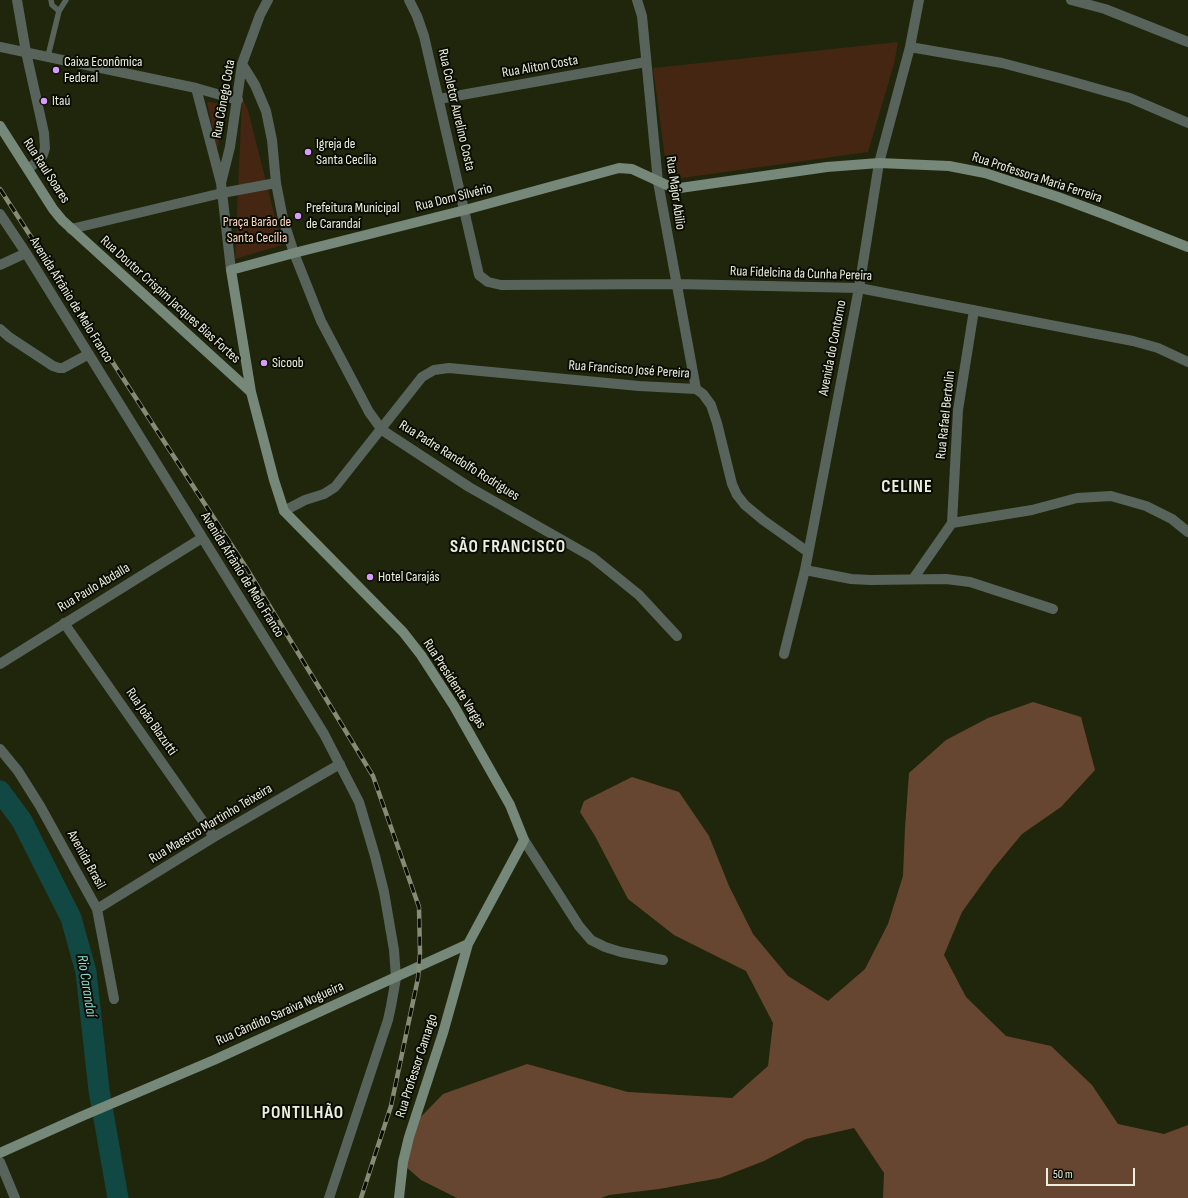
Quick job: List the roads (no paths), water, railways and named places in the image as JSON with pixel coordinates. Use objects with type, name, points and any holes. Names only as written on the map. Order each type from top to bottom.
[{"type":"street","points":[[17,0],[26,52],[42,119],[45,148],[43,155],[39,160],[28,169]]},
{"type":"street","name":"Rua Cônego Cota","points":[[222,188],[238,100],[242,64],[260,15],[268,0]]},
{"type":"street","name":"Rua Coletor Aurelino Costa","points":[[410,0],[424,36],[479,275]]},
{"type":"street","name":"Rua Major Abilio","points":[[637,0],[642,16],[658,182],[696,389]]},
{"type":"street","name":"Avenida do Contorno","points":[[784,654],[805,570],[859,288],[879,163],[910,47],[919,0]]},
{"type":"street","points":[[1071,0],[1106,9],[1188,42]]},
{"type":"street","points":[[0,47],[196,88],[238,100]]},
{"type":"street","points":[[910,47],[1002,64],[1063,79],[1130,98],[1188,123]]},
{"type":"street","name":"Rua Aliton Costa","points":[[439,99],[646,62]]},
{"type":"street","points":[[242,64],[255,85],[266,111],[272,140],[276,183],[283,219],[294,253]]},
{"type":"street","points":[[196,88],[222,188],[231,270]]},
{"type":"street","name":"Rua Raul Soares","points":[[0,126],[54,209],[71,229]]},
{"type":"street","name":"Rua Professora Maria Ferreira","points":[[658,182],[671,187],[680,188],[827,167],[879,163],[949,166],[985,173],[1109,216],[1188,247]]},
{"type":"street","name":"Rua Dom Silvério","points":[[231,270],[465,210],[619,168],[632,168],[644,173],[658,182]]},
{"type":"street","points":[[71,229],[222,188],[276,183]]},
{"type":"street","name":"Avenida Afrânio de Melo Franco","points":[[0,214],[89,354],[324,734],[359,802],[384,892],[394,950],[396,978],[392,1006],[388,1020],[329,1198]]},
{"type":"street","name":"Rua Doutor Crispim Jacques Bias Fortes","points":[[71,229],[251,392]]},
{"type":"street","points":[[0,265],[26,253]]},
{"type":"street","name":"Rua Padre Randolfo Rodrigues","points":[[294,253],[321,321],[369,412],[382,430],[468,487],[592,557],[639,595],[677,636]]},
{"type":"street","name":"Rua Presidente Vargas","points":[[231,270],[251,392],[274,480],[284,511],[403,632],[421,655],[454,706],[510,805],[524,840],[579,926],[591,940],[605,947],[664,960]]},
{"type":"street","name":"Rua Fidelcina da Cunha Pereira","points":[[479,275],[488,282],[501,285],[676,284],[859,288],[1133,341],[1158,348],[1188,362]]},
{"type":"street","name":"Rua Rafael Bertolin","points":[[952,523],[958,410],[974,310]]},
{"type":"street","points":[[0,329],[9,337],[59,368],[63,368],[89,354]]},
{"type":"street","name":"Rua Francisco José Pereira","points":[[284,511],[305,500],[324,494],[335,487],[382,430],[422,377],[434,370],[449,368],[561,379],[696,389],[703,394],[711,405],[732,484],[737,495],[745,505],[763,520],[808,552]]},
{"type":"street","points":[[913,579],[952,523],[1032,510],[1076,498],[1111,496],[1146,506],[1172,519],[1188,532]]},
{"type":"street","name":"Rua Paulo Abdalla","points":[[0,664],[202,538]]},
{"type":"street","points":[[805,570],[851,579],[946,579],[970,582],[1054,609]]},
{"type":"street","name":"Rua João Blazutti","points":[[64,623],[214,837]]},
{"type":"street","name":"Avenida Brasil","points":[[0,749],[18,771],[40,806],[97,910],[114,999]]},
{"type":"street","name":"Rua Maestro Martinho Teixeira","points":[[97,910],[214,837],[340,764]]},
{"type":"street","name":"Rua Professor Camargo","points":[[399,1198],[403,1162],[409,1136],[443,1033],[468,944],[524,840]]},
{"type":"street","name":"Rua Cândido Saraiva Nogueira","points":[[0,1153],[102,1107],[214,1060],[468,944]]},
{"type":"street","points":[[0,1162],[15,1198]]},
{"type":"lane","points":[[51,0],[52,5],[59,11]]},
{"type":"lane","points":[[48,56],[59,11],[66,0]]},
{"type":"waterway","name":"Rio Carandaí","points":[[0,791],[22,821],[71,918],[86,972],[99,1090],[118,1198]]},
{"type":"railway","points":[[0,189],[247,569],[373,776],[419,907],[420,953],[418,978],[391,1106],[361,1198]]},
{"type":"place","name":"Caixa Econômica Federal","points":[[56,70]]},
{"type":"place","name":"Itaú","points":[[44,101]]},
{"type":"place","name":"Igreja de Santa Cecília","points":[[308,152]]},
{"type":"place","name":"Prefeitura Municipal de Carandaí","points":[[298,216]]},
{"type":"place","name":"Sicoob","points":[[264,363]]},
{"type":"place","name":"Hotel Carajás","points":[[370,577]]},
{"type":"district","name":"CELINE","points":[[907,487]]},
{"type":"district","name":"SÃO FRANCISCO","points":[[508,547]]},
{"type":"district","name":"PONTILHÃO","points":[[303,1113]]},
{"type":"park label","name":"Praça Barão de Santa Cecília","points":[[257,230]]}]
